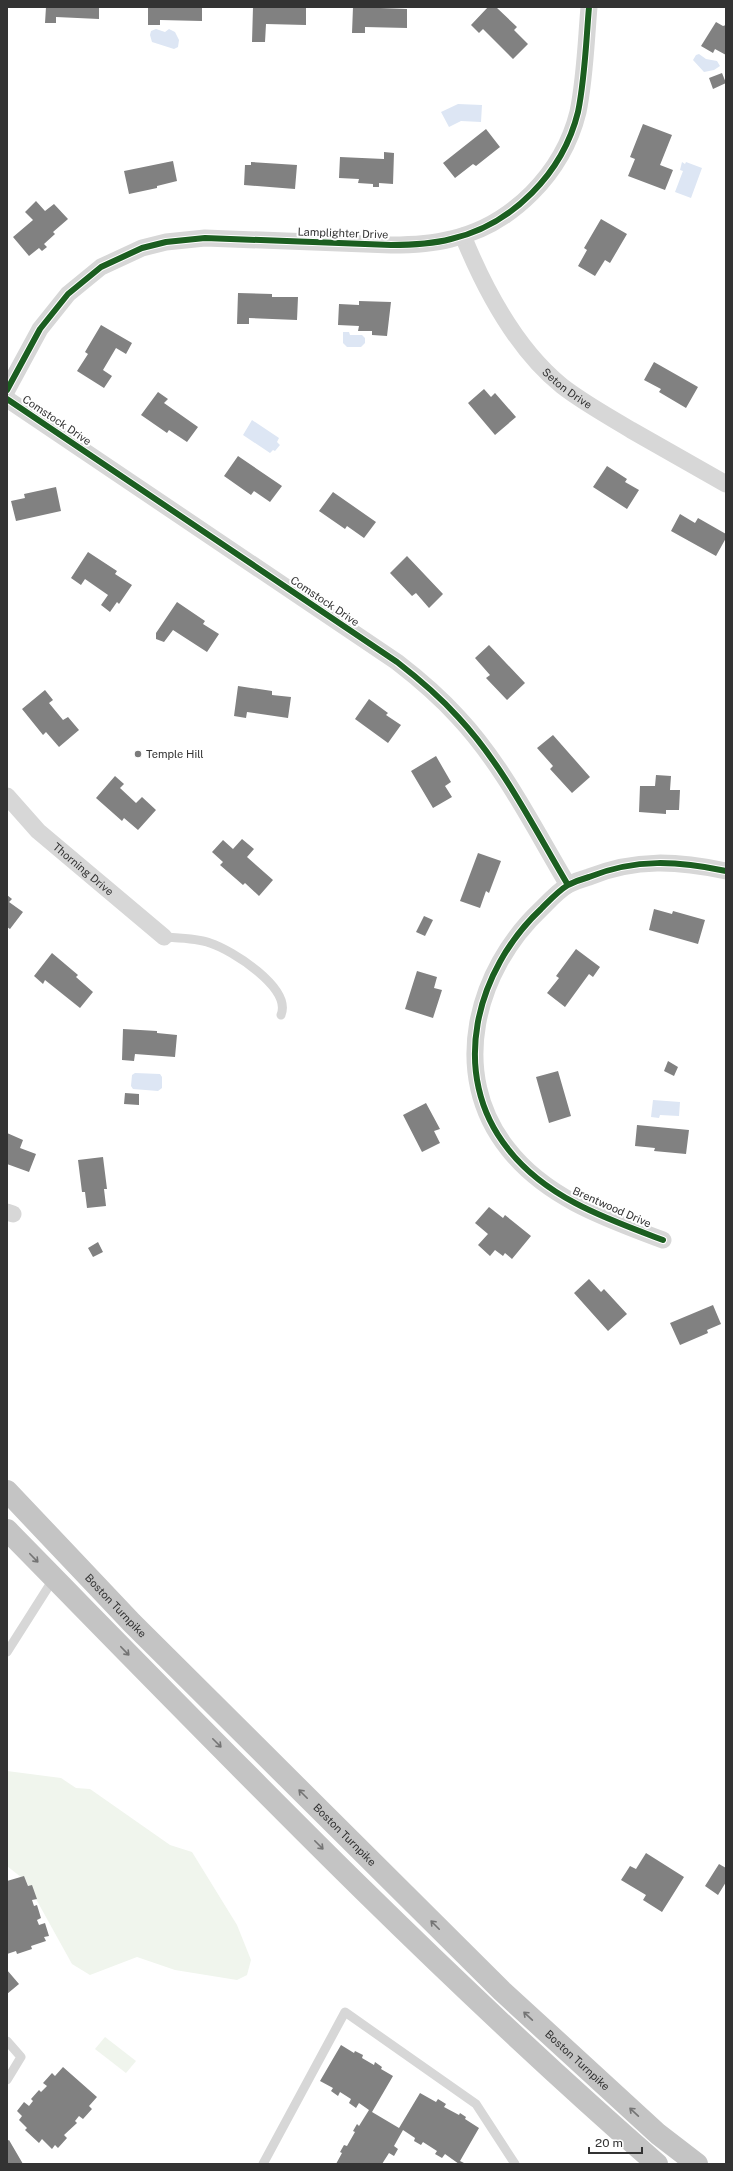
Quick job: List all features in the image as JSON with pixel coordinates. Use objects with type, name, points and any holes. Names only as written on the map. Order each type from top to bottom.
[{"type":"highway","name":"Boston Turnpike","points":[[7,1491],[132,1623],[502,1991],[658,2134],[697,2164]]},
{"type":"highway","name":"Boston Turnpike","points":[[7,1530],[427,1953],[586,2102],[656,2164]]},
{"type":"street","name":"Lamplighter Drive","points":[[7,390],[40,329],[68,294],[101,267],[142,248],[166,242],[205,238],[391,245],[428,243],[463,236],[486,227],[524,201],[541,185],[558,161],[577,114],[583,87],[589,7]]},
{"type":"street","name":"Seton Drive","points":[[463,236],[481,278],[502,314],[533,357],[549,374],[583,402],[726,484]]},
{"type":"street","name":"Comstock Drive","points":[[7,399],[397,662],[428,686],[459,717],[481,744],[506,780],[568,885]]},
{"type":"street","name":"Thorning Drive","points":[[7,796],[38,832],[164,937]]},
{"type":"street","name":"Brentwood Drive","points":[[663,1240],[623,1225],[576,1204],[540,1181],[522,1165],[507,1148],[495,1129],[481,1097],[477,1077],[476,1038],[483,996],[505,951],[520,930],[568,885],[604,871],[643,862],[689,864],[726,871]]},
{"type":"lane","points":[[164,937],[211,943],[257,971],[271,983],[279,994],[283,1007],[281,1015]]},
{"type":"lane","points":[[7,1652],[54,1578]]},
{"type":"lane","points":[[263,2164],[344,2012],[476,2104],[515,2164]]},
{"type":"lane","points":[[7,2040],[20,2057],[7,2080]]},
{"type":"shaded area","points":[[156,29],[165,32],[169,29],[175,32],[179,40],[178,47],[174,49],[152,42],[150,35],[151,31]]},
{"type":"shaded area","points":[[699,54],[706,59],[717,61],[720,66],[714,70],[704,72],[693,60],[696,55]]},
{"type":"shaded area","points":[[458,104],[482,105],[481,122],[461,121],[449,127],[441,112]]},
{"type":"shaded area","points":[[682,162],[702,168],[691,198],[675,192],[683,171],[680,170]]},
{"type":"shaded area","points":[[343,332],[349,332],[350,335],[362,335],[365,338],[365,343],[361,347],[347,347],[343,343]]},
{"type":"shaded area","points":[[252,420],[279,438],[277,442],[280,445],[275,451],[273,450],[270,453],[243,435]]},
{"type":"shaded area","points":[[135,1073],[160,1074],[162,1077],[162,1088],[158,1091],[133,1089],[131,1086],[132,1075]]},
{"type":"shaded area","points":[[653,1100],[680,1102],[679,1116],[660,1115],[659,1118],[651,1117]]},
{"type":"shaded area","points":[[7,1771],[61,1778],[76,1788],[90,1789],[170,1845],[192,1852],[237,1925],[251,1960],[247,1975],[237,1980],[175,1970],[137,1957],[90,1975],[72,1964],[26,1881],[7,1866]]},
{"type":"shaded area","points":[[105,2037],[136,2061],[126,2073],[95,2049]]},
{"type":"building","points":[[46,7],[99,7],[99,19],[56,17],[56,23],[45,23]]},
{"type":"building","points":[[148,7],[202,7],[202,21],[160,20],[160,25],[148,25]]},
{"type":"building","points":[[253,7],[306,7],[306,25],[266,24],[265,42],[252,42]]},
{"type":"building","points":[[353,7],[407,9],[407,28],[365,27],[365,33],[352,33]]},
{"type":"building","points":[[488,7],[496,7],[517,27],[514,30],[528,44],[513,59],[483,29],[479,33],[471,25]]},
{"type":"building","points":[[716,22],[723,26],[726,25],[726,55],[715,49],[713,53],[701,46]]},
{"type":"building","points":[[722,73],[726,83],[713,89],[709,78]]},
{"type":"building","points":[[643,124],[672,135],[660,165],[673,170],[665,190],[628,176],[635,159],[630,157]]},
{"type":"building","points":[[486,129],[500,147],[476,166],[473,164],[455,178],[443,163]]},
{"type":"building","points":[[384,152],[394,153],[393,184],[379,183],[379,187],[373,187],[373,184],[358,183],[359,179],[339,178],[340,157],[384,159]]},
{"type":"building","points":[[173,161],[177,181],[157,186],[157,188],[129,194],[124,171]]},
{"type":"building","points":[[251,162],[297,165],[295,189],[244,185],[245,165],[251,165]]},
{"type":"building","points":[[36,201],[45,211],[54,204],[68,219],[53,232],[55,234],[44,244],[47,247],[42,251],[39,248],[29,256],[13,237],[33,220],[25,212]]},
{"type":"building","points":[[601,219],[627,234],[610,263],[605,260],[595,276],[578,266],[587,250],[584,248]]},
{"type":"building","points":[[238,293],[272,294],[272,297],[298,297],[297,320],[249,318],[249,324],[237,324]]},
{"type":"building","points":[[359,301],[391,302],[387,336],[372,335],[372,331],[358,331],[359,326],[338,325],[339,304],[359,305]]},
{"type":"building","points":[[101,325],[132,343],[126,354],[116,348],[103,370],[112,376],[104,388],[77,371],[88,354],[85,352]]},
{"type":"building","points":[[654,362],[698,387],[686,408],[659,392],[661,389],[644,380]]},
{"type":"building","points":[[484,389],[491,397],[495,393],[516,417],[495,435],[468,403]]},
{"type":"building","points":[[158,392],[168,399],[164,403],[198,427],[187,442],[169,430],[167,433],[141,415]]},
{"type":"building","points":[[238,456],[282,486],[270,502],[254,491],[251,495],[224,476]]},
{"type":"building","points":[[607,466],[627,479],[625,482],[639,490],[627,509],[593,487]]},
{"type":"building","points":[[56,487],[61,511],[16,521],[11,501],[25,498],[24,494]]},
{"type":"building","points":[[333,492],[376,522],[364,538],[347,526],[345,529],[319,511]]},
{"type":"building","points":[[680,514],[695,523],[698,518],[726,534],[726,538],[716,556],[671,531]]},
{"type":"building","points":[[88,552],[117,571],[115,574],[132,585],[119,604],[117,602],[110,612],[101,605],[108,595],[85,579],[81,585],[71,578]]},
{"type":"building","points":[[407,556],[443,594],[429,608],[416,593],[412,596],[390,573]]},
{"type":"building","points":[[177,602],[205,621],[203,624],[219,634],[207,652],[173,630],[164,642],[156,639],[156,633]]},
{"type":"building","points":[[489,645],[525,683],[507,700],[486,678],[490,675],[475,658]]},
{"type":"building","points":[[238,686],[272,691],[272,695],[291,697],[288,718],[247,712],[246,718],[234,716]]},
{"type":"building","points":[[45,690],[53,700],[49,703],[63,720],[68,717],[79,730],[59,747],[46,732],[43,735],[22,709]]},
{"type":"building","points":[[369,699],[388,713],[386,715],[401,725],[388,743],[355,719]]},
{"type":"building","points":[[553,735],[590,777],[572,793],[550,769],[553,766],[537,748]]},
{"type":"building","points":[[436,756],[451,782],[445,786],[452,797],[433,808],[411,771]]},
{"type":"building","points":[[656,775],[671,776],[670,790],[680,790],[679,810],[666,810],[666,814],[639,812],[640,786],[655,786]]},
{"type":"building","points":[[115,776],[124,784],[120,788],[136,803],[142,797],[156,810],[138,830],[124,818],[122,821],[96,798]]},
{"type":"building","points":[[242,839],[254,849],[247,857],[273,880],[259,896],[245,883],[243,885],[220,865],[223,862],[212,852],[223,840],[233,849]]},
{"type":"building","points":[[478,853],[501,861],[489,893],[486,891],[480,908],[460,901]]},
{"type":"building","points":[[7,895],[12,899],[9,902],[23,912],[10,929],[7,927]]},
{"type":"building","points":[[654,909],[672,914],[673,911],[705,920],[698,944],[649,930]]},
{"type":"building","points":[[424,916],[433,920],[425,936],[416,932]]},
{"type":"building","points":[[576,949],[600,967],[593,977],[589,974],[565,1007],[547,993],[559,978],[556,976]]},
{"type":"building","points":[[52,953],[78,975],[76,977],[93,992],[80,1008],[45,980],[43,984],[34,976]]},
{"type":"building","points":[[417,971],[437,977],[434,988],[442,990],[433,1018],[405,1009]]},
{"type":"building","points":[[123,1029],[157,1031],[157,1033],[177,1035],[175,1057],[135,1054],[134,1061],[122,1060]]},
{"type":"building","points":[[668,1061],[678,1067],[674,1076],[664,1071]]},
{"type":"building","points":[[558,1071],[571,1116],[549,1123],[536,1077]]},
{"type":"building","points":[[125,1093],[139,1094],[139,1105],[124,1104]]},
{"type":"building","points":[[426,1103],[440,1129],[434,1131],[440,1143],[422,1152],[403,1115]]},
{"type":"building","points":[[637,1125],[689,1130],[686,1154],[654,1151],[655,1148],[635,1146]]},
{"type":"building","points":[[7,1133],[23,1140],[20,1148],[36,1154],[29,1172],[7,1164]]},
{"type":"building","points":[[103,1157],[107,1189],[104,1189],[106,1206],[87,1208],[85,1192],[82,1192],[78,1160]]},
{"type":"building","points":[[489,1207],[503,1218],[505,1215],[531,1236],[512,1259],[505,1253],[503,1256],[495,1250],[490,1256],[478,1245],[488,1234],[475,1223]]},
{"type":"building","points":[[98,1242],[103,1252],[93,1257],[88,1248]]},
{"type":"building","points":[[589,1279],[601,1292],[604,1289],[627,1314],[608,1331],[574,1293]]},
{"type":"building","points":[[713,1305],[721,1324],[707,1330],[708,1333],[680,1345],[670,1323]]},
{"type":"building","points":[[646,1853],[684,1877],[662,1912],[643,1900],[646,1895],[621,1880],[630,1866],[636,1869]]},
{"type":"building","points":[[719,1864],[726,1868],[726,1882],[718,1895],[705,1886]]},
{"type":"building","points":[[24,1876],[28,1886],[32,1885],[37,1899],[32,1900],[34,1906],[37,1905],[41,1918],[37,1920],[39,1925],[45,1923],[49,1936],[44,1937],[46,1941],[31,1946],[32,1949],[17,1954],[16,1951],[7,1954],[7,1881]]},
{"type":"building","points":[[7,1970],[19,1984],[7,1994]]},
{"type":"building","points":[[341,2045],[354,2053],[355,2051],[363,2055],[362,2058],[374,2065],[375,2062],[382,2067],[381,2069],[393,2076],[372,2112],[399,2128],[420,2093],[436,2102],[438,2099],[446,2104],[444,2107],[459,2115],[460,2113],[466,2117],[465,2119],[479,2128],[460,2161],[466,2164],[459,2164],[445,2154],[442,2158],[435,2154],[437,2151],[423,2142],[421,2145],[414,2141],[415,2138],[403,2130],[394,2146],[398,2149],[394,2156],[389,2153],[382,2164],[336,2164],[342,2153],[340,2152],[344,2145],[347,2146],[355,2132],[353,2131],[357,2124],[359,2126],[369,2110],[359,2103],[356,2108],[349,2103],[351,2099],[340,2092],[338,2096],[331,2091],[333,2088],[320,2081]]},
{"type":"building","points":[[63,2067],[97,2097],[89,2106],[92,2109],[83,2119],[79,2116],[75,2121],[77,2123],[64,2135],[67,2138],[58,2148],[55,2145],[52,2149],[42,2139],[39,2143],[25,2130],[27,2128],[19,2120],[22,2116],[17,2111],[24,2102],[29,2106],[33,2101],[31,2099],[39,2090],[41,2092],[47,2086],[43,2083],[52,2073],[55,2076]]},
{"type":"building","points":[[9,2140],[23,2164],[7,2164],[7,2141]]},
{"type":"cycle path","points":[[7,390],[40,329],[68,294],[101,267],[142,248],[166,242],[205,238],[391,245],[421,244],[451,239],[473,232],[494,222],[514,209],[532,193],[547,175],[560,156],[571,134],[578,112],[582,86],[589,7]]},
{"type":"cycle path","points":[[7,399],[397,662],[421,681],[458,717],[489,755],[504,776],[568,885]]},
{"type":"cycle path","points":[[663,1240],[599,1215],[559,1194],[540,1181],[523,1166],[508,1149],[490,1120],[479,1088],[475,1056],[478,1024],[486,992],[500,962],[518,934],[550,899],[568,885],[606,871],[640,864],[674,863],[726,871]]},
{"type":"place","name":"Temple Hill","points":[[138,754]]}]
